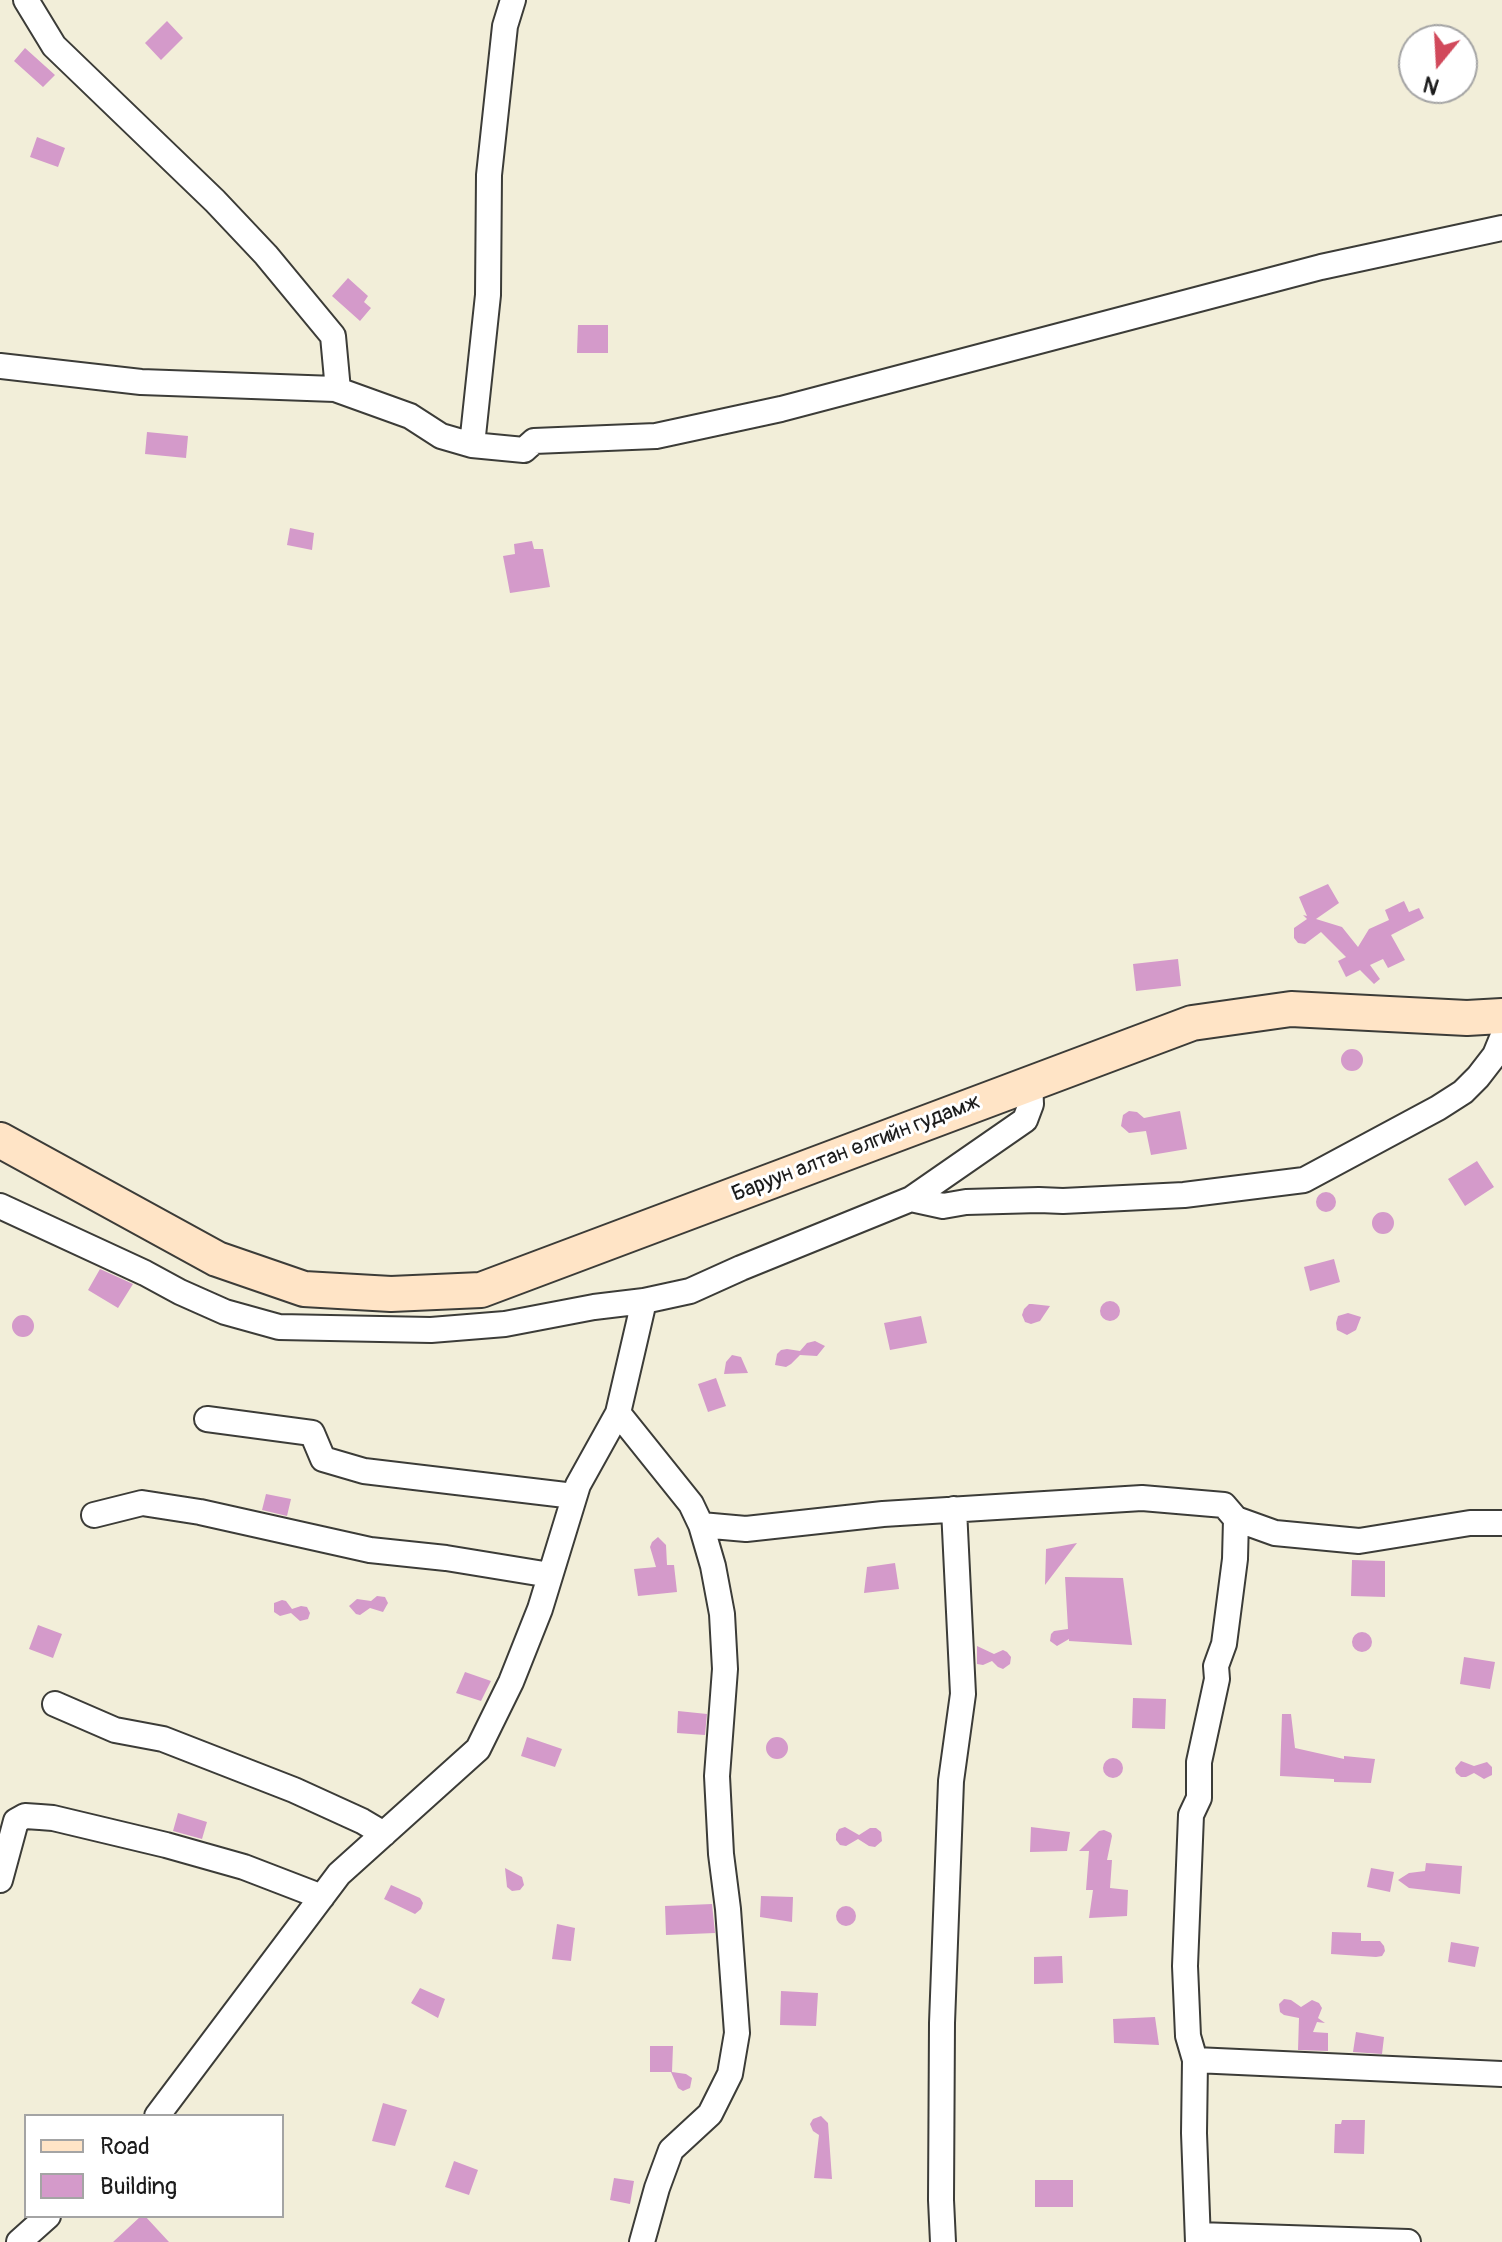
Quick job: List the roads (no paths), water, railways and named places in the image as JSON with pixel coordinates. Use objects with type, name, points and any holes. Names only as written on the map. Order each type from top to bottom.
[{"type":"main road","name":"Баруун алтан өлгийн гудамж","points":[[0,1140],[217,1259],[304,1289],[391,1294],[481,1290],[1192,1023],[1291,1009],[1467,1018],[1502,1016]]},
{"type":"street","points":[[26,0],[54,46],[215,201],[266,255],[333,336],[338,390]]},
{"type":"street","points":[[472,445],[488,295],[489,175],[505,26],[513,0]]},
{"type":"street","points":[[0,366],[141,382],[338,390],[410,416],[441,436],[472,445],[524,450],[534,441],[656,436],[781,409],[1321,267],[1502,228]]},
{"type":"street","points":[[911,1199],[943,1206],[966,1202],[1063,1201],[1184,1195],[1304,1180],[1463,1092],[1495,1055],[1502,1038]]},
{"type":"street","points":[[0,1206],[225,1312],[279,1327],[431,1330],[490,1325],[690,1291],[911,1199],[1025,1120],[1031,1104],[1030,1083]]},
{"type":"street","points":[[159,2114],[339,1874],[478,1749],[511,1682],[540,1609],[578,1485],[618,1413],[644,1301]]},
{"type":"street","points":[[618,1413],[691,1504],[701,1525],[713,1566],[722,1614],[725,1669],[717,1776],[721,1854],[737,2033],[730,2074],[710,2114],[671,2150],[642,2242]]},
{"type":"street","points":[[207,1419],[312,1433],[323,1459],[364,1471],[574,1496]]},
{"type":"street","points":[[701,1525],[746,1529],[883,1514],[1142,1498],[1224,1505],[1236,1519],[1275,1533],[1359,1541],[1470,1523],[1502,1523]]},
{"type":"street","points":[[94,1515],[142,1503],[200,1512],[370,1550],[446,1558],[550,1575]]},
{"type":"street","points":[[943,2242],[942,2023],[951,1781],[963,1694],[954,1509]]},
{"type":"street","points":[[1236,1519],[1235,1559],[1224,1644],[1216,1666],[1217,1679],[1199,1762],[1199,1798],[1191,1815],[1185,1966],[1188,2036],[1195,2060],[1198,2239],[1408,2242]]},
{"type":"street","points":[[55,1704],[115,1730],[163,1739],[280,1785],[384,1834]]},
{"type":"street","points":[[0,1880],[16,1821],[25,1816],[53,1818],[244,1867],[322,1897]]},
{"type":"street","points":[[1195,2060],[1502,2074]]},
{"type":"street","points":[[19,2242],[46,2218]]}]
